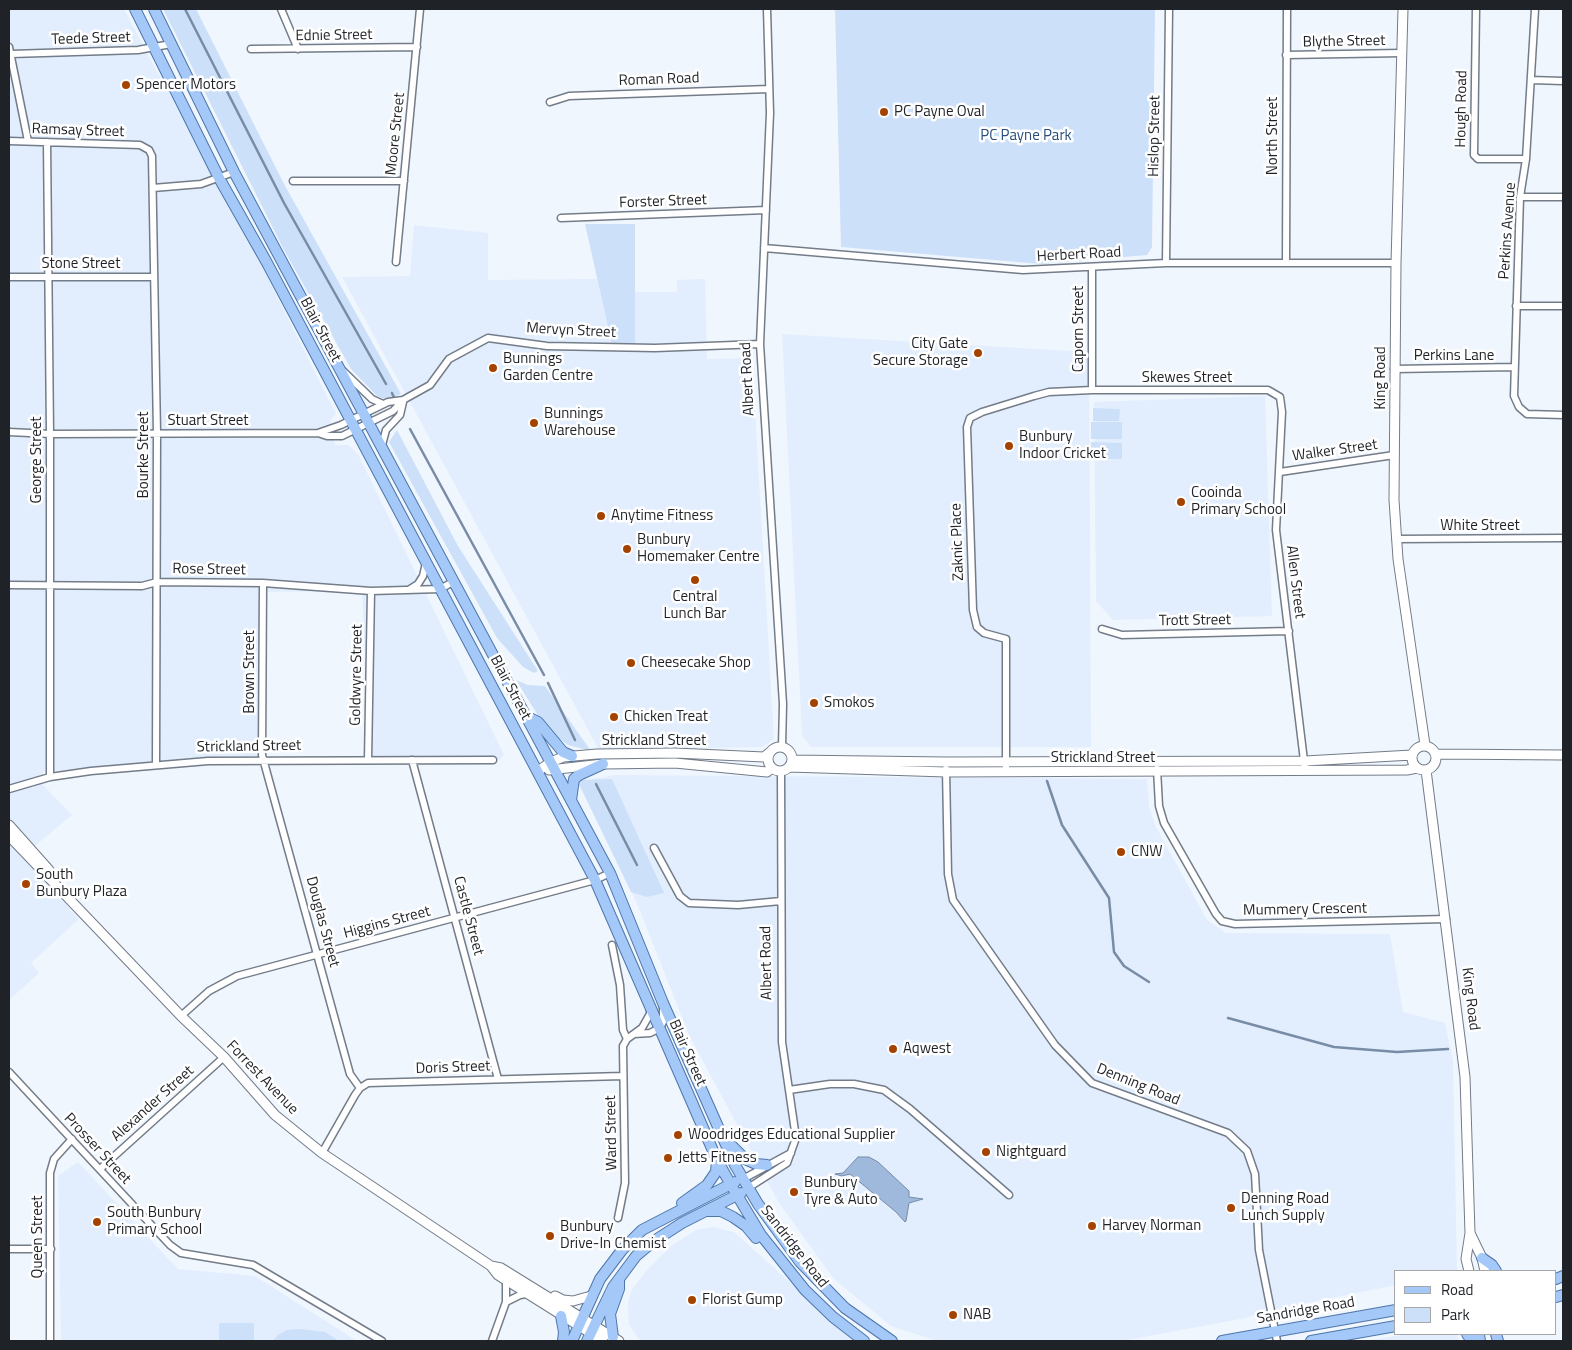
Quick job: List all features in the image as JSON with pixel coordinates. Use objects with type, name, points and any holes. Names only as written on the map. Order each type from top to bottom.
[{"type":"main road","name":"Blair Street","points":[[135,9],[219,178],[351,420],[595,880],[717,1160],[730,1185]]},
{"type":"main road","name":"Blair Street","points":[[154,9],[234,172],[610,873],[663,1003],[743,1179]]},
{"type":"main road","points":[[526,715],[538,722],[563,752],[572,756]]},
{"type":"main road","points":[[571,800],[574,779],[579,774],[603,764]]},
{"type":"main road","points":[[722,1135],[745,1160],[767,1165]]},
{"type":"main road","points":[[572,1341],[591,1296],[611,1263],[642,1230],[701,1191],[716,1172],[717,1160]]},
{"type":"main road","points":[[642,1230],[743,1179]]},
{"type":"main road","name":"Sandridge Road","points":[[743,1179],[786,1244],[818,1282],[845,1308],[892,1341]]},
{"type":"main road","name":"Sandridge Road","points":[[730,1185],[761,1235],[805,1290],[833,1317],[864,1341]]},
{"type":"main road","points":[[591,1334],[619,1278],[636,1256],[654,1241],[748,1188]]},
{"type":"main road","points":[[706,1211],[720,1211],[746,1226],[773,1260],[805,1290]]},
{"type":"main road","points":[[1482,1258],[1495,1270]]},
{"type":"main road","points":[[612,1340],[610,1314],[619,1289],[619,1278]]},
{"type":"main road","name":"Sandridge Road","points":[[1222,1341],[1276,1336],[1394,1310]]},
{"type":"main road","points":[[561,1316],[564,1332],[563,1341]]},
{"type":"main road","name":"Sandridge Road","points":[[1311,1341],[1394,1326]]},
{"type":"street","points":[[281,9],[298,49]]},
{"type":"street","name":"Moore Street","points":[[396,262],[420,9]]},
{"type":"street","name":"Albert Road","points":[[767,9],[769,89],[760,344],[783,704],[782,747]]},
{"type":"street","name":"Hislop Street","points":[[1166,263],[1169,9]]},
{"type":"street","name":"North Street","points":[[1286,262],[1287,9]]},
{"type":"street","name":"King Road","points":[[1403,9],[1394,368],[1396,539],[1424,745]]},
{"type":"street","name":"Hough Road","points":[[1476,9],[1474,155],[1478,159],[1526,159]]},
{"type":"street","name":"Perkins Avenue","points":[[1534,9],[1526,159],[1520,197],[1514,396],[1523,411],[1533,415],[1563,415]]},
{"type":"street","name":"Teede Street","points":[[10,51],[138,50],[171,44]]},
{"type":"street","name":"Ednie Street","points":[[251,49],[417,47]]},
{"type":"street","points":[[10,51],[28,141]]},
{"type":"street","name":"Blythe Street","points":[[1286,55],[1402,53]]},
{"type":"street","points":[[1531,80],[1563,81]]},
{"type":"street","name":"Roman Road","points":[[550,102],[569,96],[769,89]]},
{"type":"street","name":"Ramsay Street","points":[[9,141],[146,147]]},
{"type":"street","name":"George Street","points":[[47,142],[50,434],[50,777]]},
{"type":"street","name":"Bourke Street","points":[[146,147],[152,156],[154,188],[153,277],[157,433],[156,765]]},
{"type":"street","points":[[154,188],[195,185],[234,172]]},
{"type":"street","points":[[293,181],[404,181]]},
{"type":"street","points":[[1520,197],[1563,197]]},
{"type":"street","name":"Forster Street","points":[[560,218],[766,210]]},
{"type":"street","name":"Herbert Road","points":[[764,248],[1023,270],[1166,263],[1396,263]]},
{"type":"street","name":"Caporn Street","points":[[1092,268],[1092,390]]},
{"type":"street","name":"Stone Street","points":[[9,277],[153,277]]},
{"type":"street","points":[[1516,306],[1563,306]]},
{"type":"street","name":"Mervyn Street","points":[[351,420],[383,404],[403,400],[430,385],[449,359],[488,338],[548,346],[655,348],[760,344]]},
{"type":"street","name":"Perkins Lane","points":[[1394,368],[1514,368]]},
{"type":"street","points":[[342,371],[372,399],[383,404]]},
{"type":"street","name":"Skewes Street","points":[[1092,390],[1268,390],[1280,397]]},
{"type":"street","name":"Zaknic Place","points":[[1006,772],[1006,639],[984,633],[977,627],[973,610],[966,427],[970,418],[982,412],[1034,396],[1049,392],[1092,390]]},
{"type":"street","name":"Allen Street","points":[[1280,397],[1282,412],[1276,530],[1305,765]]},
{"type":"street","points":[[382,445],[386,430],[400,415],[403,400]]},
{"type":"street","name":"Mervyn Street","points":[[356,430],[393,411],[403,400]]},
{"type":"street","name":"Stuart Street","points":[[318,433],[351,420]]},
{"type":"street","name":"Stuart Street","points":[[9,432],[50,434],[318,433],[327,436],[342,436],[356,430]]},
{"type":"street","name":"Walker Street","points":[[1280,472],[1394,455]]},
{"type":"street","name":"White Street","points":[[1396,539],[1563,538]]},
{"type":"street","points":[[409,590],[418,584],[423,576],[426,563]]},
{"type":"street","name":"Rose Street","points":[[9,585],[142,586],[157,582],[263,583],[371,591],[440,589],[453,582]]},
{"type":"street","name":"Brown Street","points":[[263,583],[262,755],[264,760]]},
{"type":"street","name":"Goldwyre Street","points":[[368,760],[371,591]]},
{"type":"street","name":"Trott Street","points":[[1102,629],[1122,634],[1289,631]]},
{"type":"street","points":[[1424,745],[1431,748],[1436,754],[1434,764],[1422,769],[1413,764],[1412,755],[1418,747],[1424,745]]},
{"type":"street","points":[[782,747],[790,751],[788,766],[772,768],[768,760],[769,753],[773,749],[782,747]]},
{"type":"street","name":"Strickland Street","points":[[538,771],[572,756],[675,753],[764,757],[769,753]]},
{"type":"street","points":[[1436,754],[1563,754]]},
{"type":"street","name":"Strickland Street","points":[[788,766],[946,772],[1157,772],[1305,765],[1412,755]]},
{"type":"street","name":"Strickland Street","points":[[9,789],[50,777],[91,770],[156,765],[264,760],[493,760]]},
{"type":"street","name":"Douglas Street","points":[[264,760],[350,1074],[360,1088]]},
{"type":"street","name":"Castle Street","points":[[412,760],[498,1079]]},
{"type":"street","name":"Strickland Street","points":[[788,766],[1156,760],[1407,770],[1422,769]]},
{"type":"street","name":"Mummery Crescent","points":[[1156,760],[1159,806],[1164,823],[1216,914],[1222,920],[1235,924],[1446,919]]},
{"type":"street","name":"Denning Road","points":[[946,762],[948,874],[954,900],[1055,1045],[1092,1083],[1228,1133],[1246,1151],[1256,1174],[1259,1250],[1276,1336]]},
{"type":"street","name":"Strickland Street","points":[[553,766],[675,763],[767,772],[772,768]]},
{"type":"street","name":"Albert Road","points":[[748,1188],[787,1163],[797,1131],[782,1042],[781,901],[788,766]]},
{"type":"street","name":"King Road","points":[[1422,769],[1446,919],[1465,1077],[1470,1233],[1466,1259],[1469,1270]]},
{"type":"street","name":"Forrest Avenue","points":[[9,825],[64,886],[86,915]]},
{"type":"street","name":"Forrest Avenue","points":[[9,836],[180,1016],[224,1057],[275,1115],[322,1153],[491,1266],[498,1275],[561,1316],[580,1323]]},
{"type":"street","points":[[654,848],[680,896],[689,903],[738,905],[781,901]]},
{"type":"street","name":"Higgins Street","points":[[180,1016],[209,990],[237,976],[595,880],[610,873]]},
{"type":"street","points":[[612,945],[620,984],[623,1030],[630,1037]]},
{"type":"street","points":[[630,1037],[650,1033],[660,1028],[663,1022],[663,1003]]},
{"type":"street","points":[[630,1037],[642,1028],[650,1014],[650,1006]]},
{"type":"street","name":"Ward Street","points":[[618,1218],[625,1183],[623,1046],[630,1037]]},
{"type":"street","name":"Alexander Street","points":[[100,1169],[224,1057]]},
{"type":"street","name":"Prosser Street","points":[[9,1072],[170,1245],[181,1253],[253,1265],[382,1341]]},
{"type":"street","name":"Doris Street","points":[[360,1088],[368,1083],[623,1076]]},
{"type":"street","points":[[789,1090],[839,1084],[864,1085],[884,1090],[910,1109],[1009,1195]]},
{"type":"street","points":[[322,1153],[360,1088]]},
{"type":"street","name":"Queen Street","points":[[50,1341],[50,1173],[54,1160],[72,1140]]},
{"type":"street","points":[[743,1179],[791,1153]]},
{"type":"street","name":"King Road","points":[[1470,1233],[1482,1258],[1485,1270]]},
{"type":"street","points":[[9,1249],[51,1249]]},
{"type":"street","name":"Forrest Avenue","points":[[491,1266],[501,1268],[542,1294],[580,1323],[591,1334],[612,1340]]},
{"type":"street","points":[[492,1341],[506,1302],[506,1280]]},
{"type":"street","points":[[506,1302],[520,1295],[527,1294]]},
{"type":"street","points":[[542,1294],[568,1301],[591,1296]]},
{"type":"shaded area","points":[[9,9],[124,9],[155,68],[206,155],[336,414],[330,420],[335,445],[348,445],[358,454],[504,755],[499,760],[370,763],[362,591],[262,592],[259,756],[43,772],[43,785],[72,815],[23,856],[79,919],[31,963],[39,973],[9,1000]]},
{"type":"shaded area","name":"Bunbury Homemaker Centre","points":[[414,225],[488,233],[488,280],[597,279],[612,344],[635,344],[635,292],[677,292],[677,280],[705,279],[707,359],[752,358],[774,739],[762,747],[599,750],[342,277],[410,276]]},
{"type":"shaded area","points":[[782,334],[1089,352],[1091,747],[811,747],[802,736]]},
{"type":"shaded area","name":"Cooinda Primary School","points":[[1265,396],[1272,616],[1113,620],[1096,601],[1094,402]]},
{"type":"shaded area","points":[[616,775],[1147,779],[1149,806],[1155,825],[1207,920],[1226,933],[1390,934],[1403,1012],[1445,1023],[1453,1061],[1457,1270],[1394,1270],[1394,1285],[1262,1312],[1246,1318],[1122,1341],[937,1341],[891,1326],[834,1279],[779,1203],[689,1035],[636,901],[583,791],[592,779]]},
{"type":"shaded area","points":[[858,1157],[869,1157],[878,1162],[909,1191],[909,1197],[923,1199],[909,1203],[905,1222],[896,1212],[850,1174],[842,1176],[835,1174],[843,1173]]},
{"type":"shaded area","name":"South Bunbury Primary School","points":[[78,1162],[178,1269],[255,1276],[357,1341],[61,1341],[58,1176]]},
{"type":"shaded area","points":[[713,1227],[734,1232],[856,1341],[640,1341],[629,1325],[628,1304],[631,1291],[646,1271],[671,1246],[696,1230]]},
{"type":"shaded area","points":[[1403,1335],[1457,1335],[1460,1341],[1364,1341]]},
{"type":"green space","points":[[163,9],[196,9],[284,184],[401,394],[387,400],[377,396],[351,369],[284,250]]},
{"type":"green space","name":"PC Payne Park","points":[[835,9],[1155,9],[1152,247],[1147,255],[1041,264],[841,247]]},
{"type":"green space","points":[[585,224],[635,224],[635,344],[612,345]]},
{"type":"green space","points":[[1093,408],[1120,409],[1119,421],[1093,421]]},
{"type":"green space","points":[[1091,422],[1122,422],[1122,439],[1091,439]]},
{"type":"green space","points":[[397,430],[458,546],[538,671],[534,673],[523,667],[497,638],[389,442]]},
{"type":"green space","points":[[1091,442],[1122,443],[1122,459],[1091,459]]},
{"type":"green space","points":[[516,680],[528,685],[545,686],[591,751],[568,745],[547,730]]},
{"type":"green space","points":[[612,779],[664,893],[647,897],[631,892],[577,780]]},
{"type":"green space","points":[[219,1323],[254,1323],[254,1341],[219,1341]]},
{"type":"green space","points":[[300,1329],[325,1332],[339,1341],[272,1341],[287,1330]]},
{"type":"waterway","points":[[185,9],[284,203],[386,384]]},
{"type":"waterway","points":[[392,393],[395,400]]},
{"type":"waterway","points":[[410,429],[544,675]]},
{"type":"waterway","points":[[548,683],[575,740]]},
{"type":"waterway","points":[[1047,781],[1062,825],[1109,898],[1114,952],[1124,966],[1149,982]]},
{"type":"waterway","points":[[596,784],[637,865]]},
{"type":"waterway","points":[[1228,1018],[1334,1047],[1397,1052],[1448,1049]]},
{"type":"place","name":"Spencer Motors","points":[[126,85]]},
{"type":"place","name":"PC Payne Oval","points":[[884,112]]},
{"type":"place","name":"City Gate Secure Storage","points":[[978,353]]},
{"type":"place","name":"Bunnings Garden Centre","points":[[493,368]]},
{"type":"place","name":"Bunnings Warehouse","points":[[534,423]]},
{"type":"place","name":"Bunbury Indoor Cricket","points":[[1009,446]]},
{"type":"place","name":"Cooinda Primary School","points":[[1181,502]]},
{"type":"place","name":"Anytime Fitness","points":[[601,516]]},
{"type":"place","name":"Bunbury Homemaker Centre","points":[[627,549]]},
{"type":"place","name":"Central Lunch Bar","points":[[695,580]]},
{"type":"place","name":"Cheesecake Shop","points":[[631,663]]},
{"type":"place","name":"Smokos","points":[[814,703]]},
{"type":"place","name":"Chicken Treat","points":[[614,717]]},
{"type":"place","name":"CNW","points":[[1121,852]]},
{"type":"place","name":"South Bunbury Plaza","points":[[26,884]]},
{"type":"place","name":"Aqwest","points":[[893,1049]]},
{"type":"place","name":"Woodridges Educational Supplier","points":[[678,1135]]},
{"type":"place","name":"Nightguard","points":[[986,1152]]},
{"type":"place","name":"Jetts Fitness","points":[[668,1158]]},
{"type":"place","name":"Bunbury Tyre & Auto","points":[[794,1192]]},
{"type":"place","name":"Denning Road Lunch Supply","points":[[1231,1208]]},
{"type":"place","name":"South Bunbury Primary School","points":[[97,1222]]},
{"type":"place","name":"Harvey Norman","points":[[1092,1226]]},
{"type":"place","name":"Bunbury Drive-In Chemist","points":[[550,1236]]},
{"type":"place","name":"Florist Gump","points":[[692,1300]]},
{"type":"place","name":"NAB","points":[[953,1315]]}]
